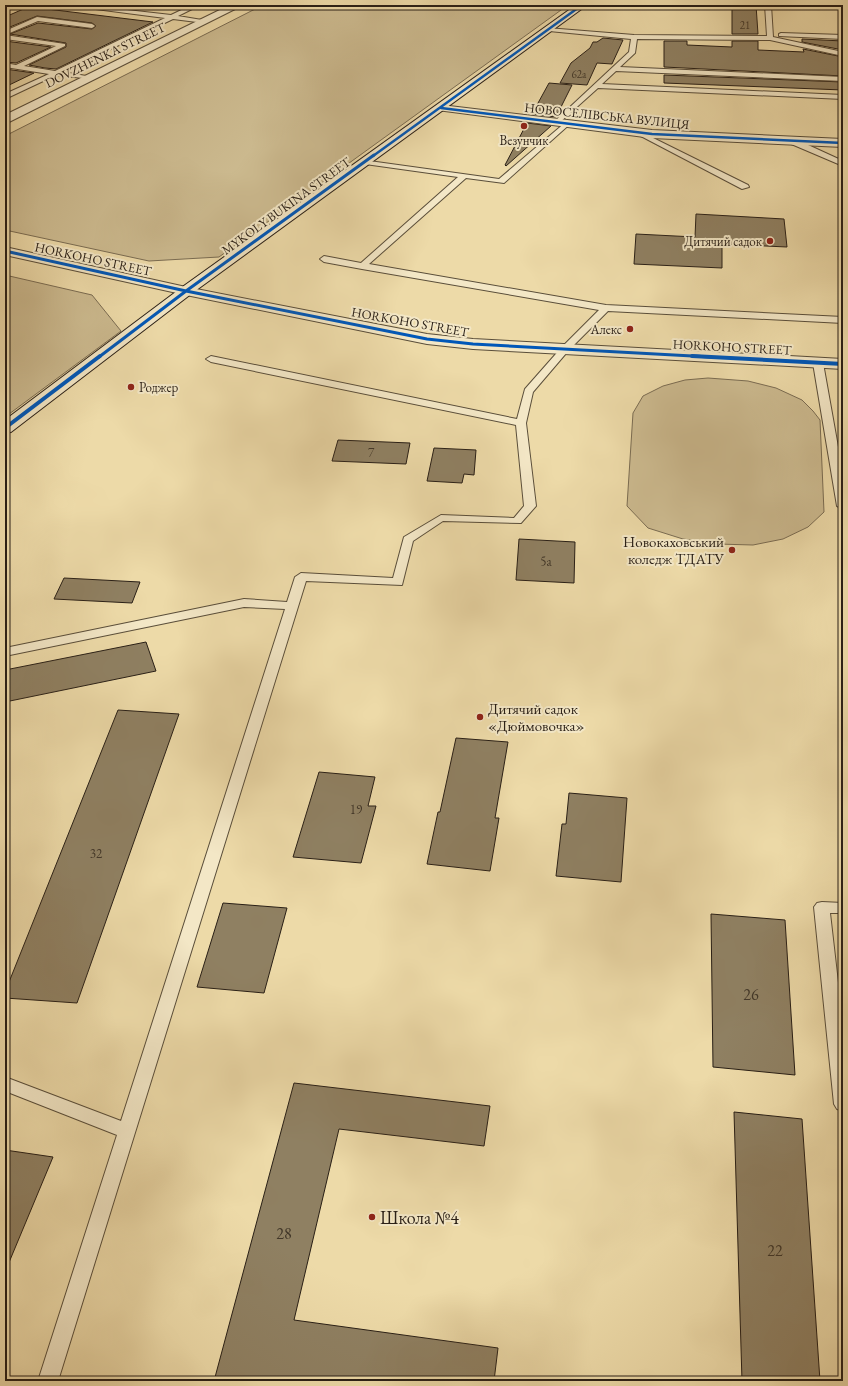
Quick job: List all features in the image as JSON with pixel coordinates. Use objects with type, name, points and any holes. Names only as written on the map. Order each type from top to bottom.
[{"type":"street","name":"DOVZHENKA STREET","points":[[5,120],[238,5]]},
{"type":"street","name":"MYKOLY BUKINA STREET","points":[[5,428],[186,290],[441,108],[582,5]]},
{"type":"street","name":"НОВОСЕЛІВСЬКА ВУЛИЦЯ","points":[[441,108],[563,122],[639,133],[843,143]]},
{"type":"street","name":"HORKOHO STREET","points":[[5,251],[186,290],[427,339],[473,344],[843,364]]},
{"type":"lane","points":[[68,5],[205,21]]},
{"type":"lane","points":[[106,9],[115,5]]},
{"type":"lane","points":[[5,97],[197,5]]},
{"type":"lane","points":[[768,5],[770,36]]},
{"type":"lane","points":[[5,33],[37,19],[92,26]]},
{"type":"lane","points":[[548,29],[634,36],[843,37]]},
{"type":"lane","points":[[365,162],[501,181],[632,53],[634,36]]},
{"type":"lane","points":[[770,36],[843,54]]},
{"type":"lane","points":[[5,37],[63,45],[17,67]]},
{"type":"lane","points":[[5,65],[90,78]]},
{"type":"lane","points":[[615,69],[843,79]]},
{"type":"lane","points":[[597,86],[843,97]]},
{"type":"lane","points":[[639,133],[745,187]]},
{"type":"lane","points":[[792,140],[843,164]]},
{"type":"lane","points":[[362,266],[464,176]]},
{"type":"lane","points":[[324,259],[606,308],[843,320]]},
{"type":"lane","points":[[48,1381],[301,577],[398,582],[408,539],[441,518],[517,522],[530,506],[521,423],[528,391],[565,349],[606,308]]},
{"type":"lane","points":[[211,359],[521,423]]},
{"type":"lane","points":[[818,363],[843,506]]},
{"type":"lane","points":[[5,652],[244,603],[292,606]]},
{"type":"lane","points":[[843,908],[822,907],[843,1104]]},
{"type":"lane","points":[[5,1084],[127,1131]]},
{"type":"shaded area","points":[[263,5],[568,5],[219,257],[149,261],[5,230],[5,136]]},
{"type":"shaded area","points":[[5,275],[92,295],[121,331],[5,417]]},
{"type":"shaded area","points":[[708,378],[748,381],[776,388],[802,400],[820,420],[824,512],[808,527],[783,539],[753,545],[717,544],[683,539],[648,528],[627,506],[633,413],[643,396],[663,386],[685,380]]},
{"type":"building","points":[[732,5],[756,5],[758,34],[732,34]]},
{"type":"building","points":[[28,7],[153,22],[56,69],[45,68],[29,65],[66,47],[66,43],[10,34],[38,23],[92,29],[96,26],[92,23],[37,16],[5,29],[5,17]]},
{"type":"building","points":[[603,38],[623,40],[612,64],[597,63],[587,85],[560,83],[571,63],[590,48],[593,42],[597,42]]},
{"type":"building","points":[[802,39],[843,41],[843,50],[802,42]]},
{"type":"building","points":[[5,41],[51,47],[16,63],[5,62]]},
{"type":"building","points":[[664,41],[687,41],[687,45],[732,47],[732,41],[758,41],[758,50],[804,52],[803,49],[843,57],[843,76],[664,67]]},
{"type":"building","points":[[5,69],[34,73],[5,87]]},
{"type":"building","points":[[664,75],[843,82],[843,90],[664,83]]},
{"type":"building","points":[[549,83],[572,85],[556,117],[532,114]]},
{"type":"building","points":[[527,123],[551,126],[506,166],[505,165]]},
{"type":"building","name":"Дитячий садок","points":[[696,214],[784,219],[787,247],[722,244],[722,268],[634,264],[636,234],[695,237]]},
{"type":"building","points":[[338,440],[410,443],[406,464],[332,461]]},
{"type":"building","points":[[434,448],[476,450],[474,475],[464,474],[462,483],[427,481]]},
{"type":"building","points":[[519,539],[575,542],[574,583],[516,580]]},
{"type":"building","points":[[64,578],[140,582],[132,603],[54,599]]},
{"type":"building","points":[[146,642],[156,671],[5,702],[5,670]]},
{"type":"building","points":[[118,710],[179,714],[77,1003],[5,998],[5,992]]},
{"type":"building","points":[[456,738],[508,742],[495,818],[499,818],[490,871],[427,864]]},
{"type":"building","points":[[319,772],[375,777],[368,806],[376,806],[361,863],[293,857]]},
{"type":"building","points":[[569,793],[627,798],[621,882],[556,876],[562,824],[566,824]]},
{"type":"building","points":[[223,903],[287,908],[264,993],[197,987]]},
{"type":"building","points":[[711,914],[785,920],[795,1075],[713,1067]]},
{"type":"building","points":[[294,1083],[490,1106],[484,1146],[339,1129],[294,1320],[498,1348],[494,1381],[214,1381]]},
{"type":"building","points":[[734,1112],[802,1119],[820,1381],[742,1381]]},
{"type":"building","points":[[5,1150],[53,1157],[5,1272]]},
{"type":"cycle path","points":[[5,428],[186,291],[582,5]]},
{"type":"cycle path","points":[[441,108],[652,134],[843,143]]},
{"type":"cycle path","points":[[5,251],[186,291],[427,339],[473,344],[843,364]]},
{"type":"place","name":"Везунчик","points":[[524,126]]},
{"type":"place","name":"Дитячий садок","points":[[770,241]]},
{"type":"place","name":"Алекс","points":[[630,329]]},
{"type":"place","name":"Роджер","points":[[131,387]]},
{"type":"place","name":"Новокаховський коледж ТДАТУ","points":[[732,550]]},
{"type":"place","name":"Дитячий садок «Дюймовочка»","points":[[480,717]]},
{"type":"place","name":"Школа №4","points":[[372,1217]]}]
